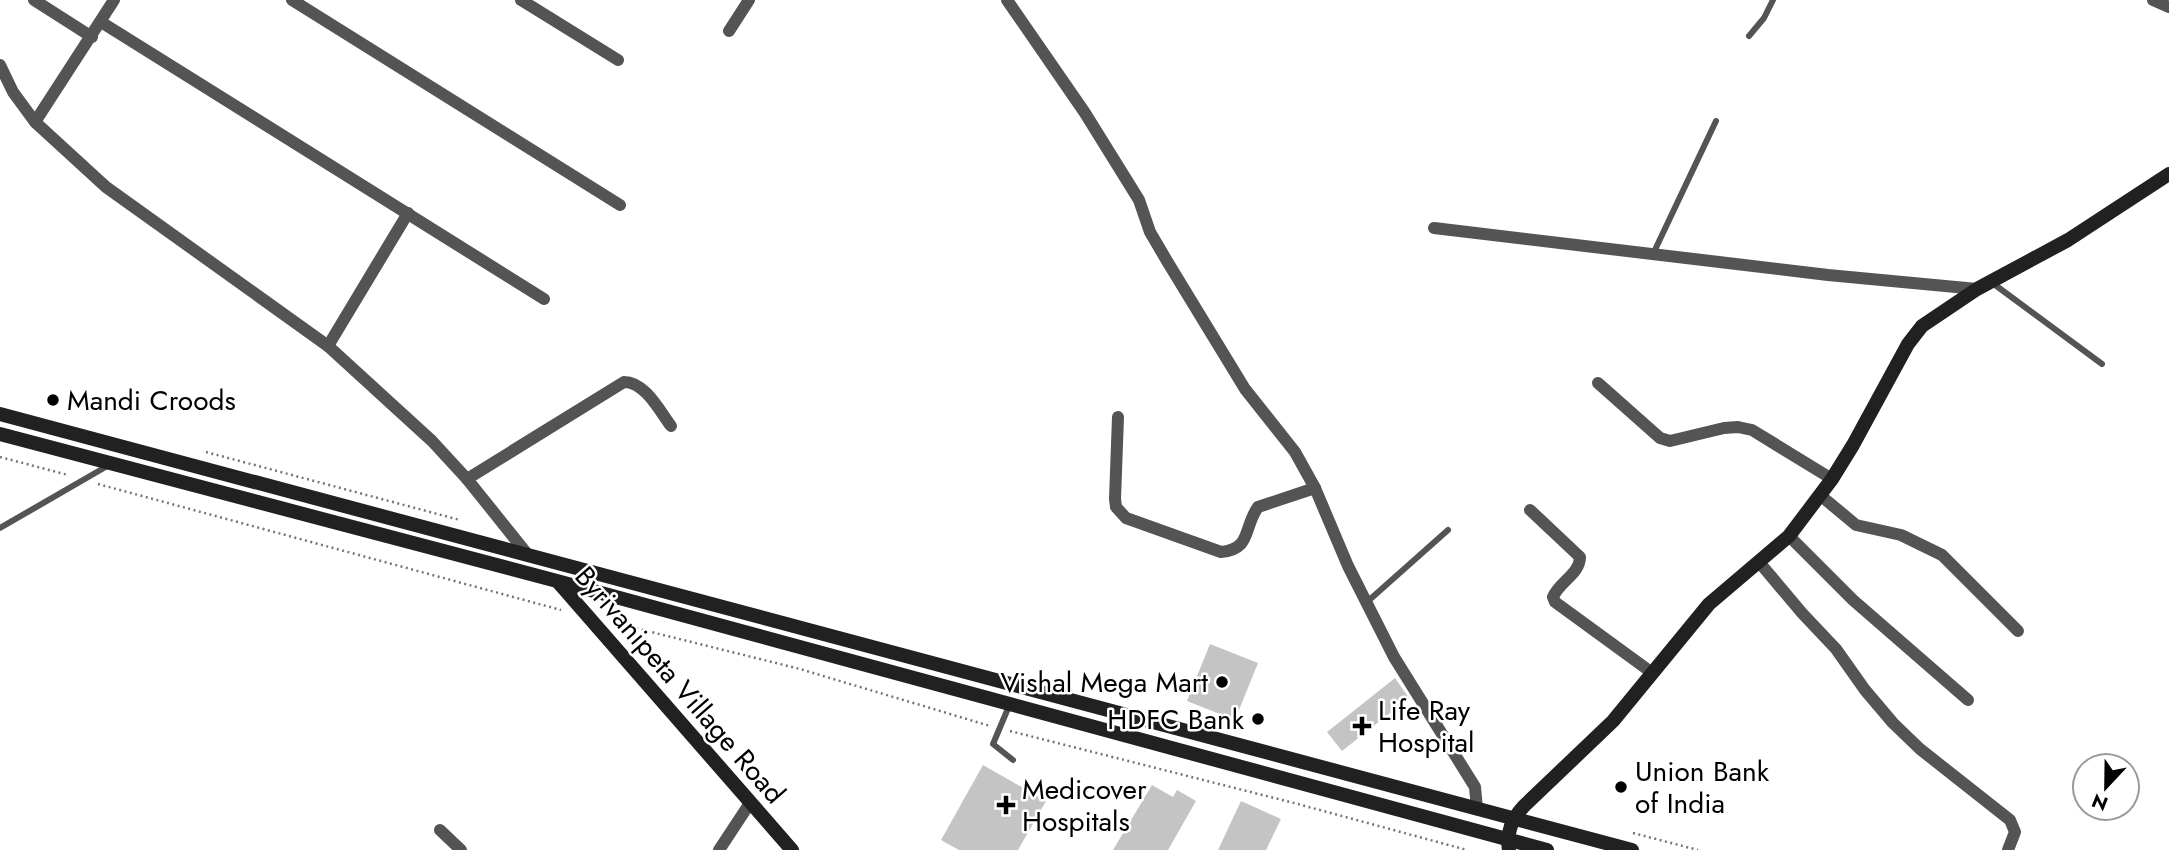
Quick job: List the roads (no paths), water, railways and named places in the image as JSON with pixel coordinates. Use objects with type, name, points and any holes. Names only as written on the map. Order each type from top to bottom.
[{"type":"main road","points":[[1508,845],[1513,818],[1533,795],[1613,721],[1709,604],[1789,536],[1832,479],[1908,344],[1922,326],[1936,314],[1977,289],[2068,240],[2169,174]]},
{"type":"main road","points":[[0,414],[1632,850]]},
{"type":"main road","points":[[0,434],[1009,704],[1508,845],[1547,850]]},
{"type":"main road","name":"Byrivanipeta Village Road","points":[[528,555],[557,581],[792,850]]},
{"type":"street","points":[[34,0],[92,37]]},
{"type":"street","points":[[35,122],[114,0]]},
{"type":"street","points":[[292,0],[620,205]]},
{"type":"street","points":[[521,0],[618,60]]},
{"type":"street","points":[[729,31],[749,0]]},
{"type":"street","points":[[1007,0],[1085,113],[1139,200],[1150,232],[1245,389],[1295,452],[1315,488],[1348,566],[1394,657],[1475,787],[1478,809]]},
{"type":"street","points":[[2153,0],[2169,7]]},
{"type":"street","points":[[102,22],[544,299]]},
{"type":"street","points":[[0,65],[13,92],[35,122],[106,187],[328,346],[432,441],[467,479],[528,555]]},
{"type":"street","points":[[328,346],[408,213]]},
{"type":"street","points":[[1434,228],[1828,275],[1977,289]]},
{"type":"street","points":[[467,479],[624,383],[640,387],[671,426]]},
{"type":"street","points":[[1598,383],[1660,438],[1670,441],[1724,428],[1752,430],[1832,479]]},
{"type":"street","points":[[1118,417],[1115,499],[1116,507],[1126,518],[1221,552],[1232,551],[1239,548],[1244,541],[1252,515],[1258,507],[1315,488]]},
{"type":"street","points":[[1820,495],[1856,525],[1901,535],[1942,555],[2018,631]]},
{"type":"street","points":[[1530,510],[1580,557],[1578,568],[1556,591],[1553,597],[1556,602],[1651,672]]},
{"type":"street","points":[[1789,536],[1853,600],[1968,700]]},
{"type":"street","points":[[1759,562],[1836,649],[1893,723],[1920,749],[2010,820],[2015,832],[2008,850]]},
{"type":"street","points":[[719,850],[750,803]]},
{"type":"street","points":[[440,830],[461,850]]},
{"type":"lane","points":[[1749,36],[1764,18],[1773,0]]},
{"type":"lane","points":[[1653,254],[1716,121]]},
{"type":"lane","points":[[1991,281],[2102,364]]},
{"type":"lane","points":[[0,528],[111,464]]},
{"type":"lane","points":[[1367,602],[1448,530]]},
{"type":"lane","points":[[1009,704],[993,744],[1013,760]]},
{"type":"place","name":"Mandi Croods","points":[[53,400]]},
{"type":"place","name":"Vishal Mega Mart","points":[[1222,682]]},
{"type":"place","name":"HDFC Bank","points":[[1258,719]]},
{"type":"place","name":"Life Ray Hospital","points":[[1362,726]]},
{"type":"place","name":"Union Bank of India","points":[[1621,787]]},
{"type":"place","name":"Medicover Hospitals","points":[[1006,805]]}]
